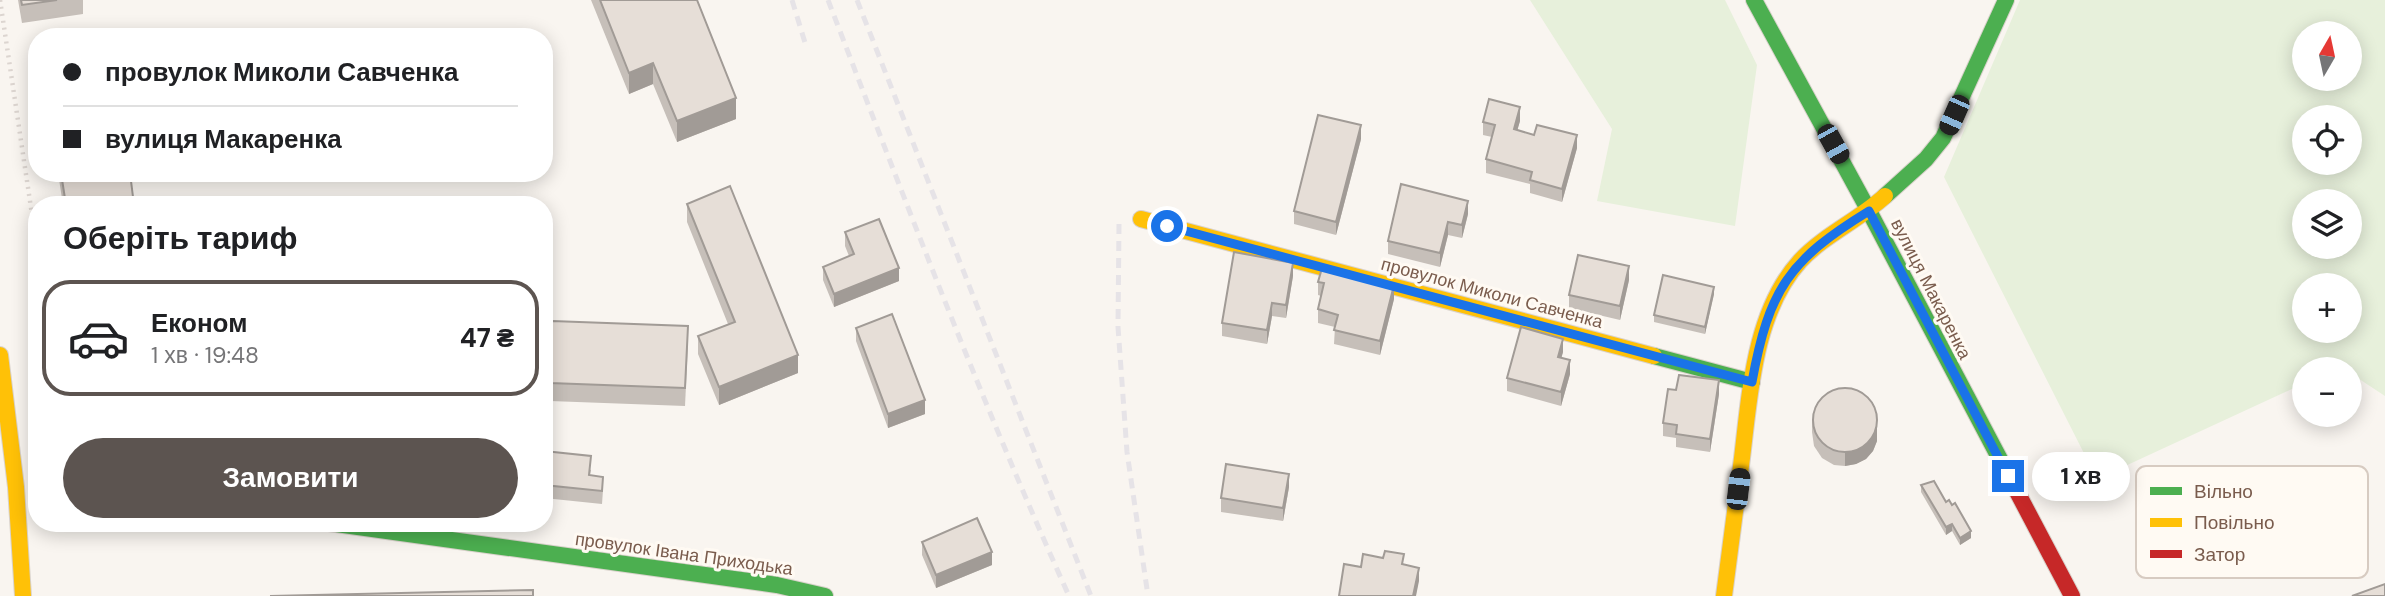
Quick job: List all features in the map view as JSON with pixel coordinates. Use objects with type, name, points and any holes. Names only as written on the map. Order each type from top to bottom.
[{"type":"street","name":"вулиця Макаренка","points":[[1754,0],[1869,211],[2072,596]]},
{"type":"street","points":[[1724,596],[1759,339],[1784,282],[1801,260],[1869,211],[1926,159],[1943,138],[2006,0]]},
{"type":"street","name":"провулок Миколи Савченка","points":[[1141,219],[1752,382]]},
{"type":"street","points":[[0,355],[16,487],[23,596]]},
{"type":"street","points":[[16,487],[28,488]]},
{"type":"street","name":"провулок Івана Приходька","points":[[394,532],[777,585],[825,596]]},
{"type":"path","points":[[0,0],[29,196]]},
{"type":"green space","points":[[1530,0],[1725,0],[1757,65],[1735,226],[1597,201],[1612,129]]},
{"type":"green space","points":[[2020,0],[2385,0],[2385,396],[2362,381],[2362,357],[2292,357],[2292,389],[2097,479],[1944,177]]},
{"type":"building","points":[[21,0],[57,0],[22,5]]},
{"type":"building","points":[[600,0],[697,0],[736,98],[677,121],[653,63],[629,73]]},
{"type":"building","points":[[1489,99],[1520,107],[1514,129],[1534,135],[1537,125],[1577,135],[1562,189],[1530,180],[1532,172],[1486,159],[1495,125],[1483,122]]},
{"type":"building","points":[[1318,115],[1361,125],[1336,222],[1294,211]]},
{"type":"building","points":[[62,182],[131,182],[133,196],[65,196]]},
{"type":"building","points":[[1401,184],[1468,201],[1462,225],[1448,222],[1440,253],[1388,241]]},
{"type":"building","points":[[730,186],[798,355],[719,387],[698,336],[735,322],[687,204]]},
{"type":"building","points":[[879,219],[899,268],[834,294],[823,267],[854,254],[845,232]]},
{"type":"building","points":[[1234,252],[1293,263],[1286,305],[1272,303],[1267,330],[1222,323]]},
{"type":"building","points":[[1578,255],[1629,266],[1620,306],[1569,295]]},
{"type":"building","points":[[1322,268],[1394,285],[1380,341],[1334,330],[1338,315],[1318,309],[1324,283],[1318,282]]},
{"type":"building","points":[[1663,275],[1714,287],[1705,327],[1654,315]]},
{"type":"building","points":[[892,314],[925,400],[888,414],[856,328]]},
{"type":"building","points":[[553,321],[688,326],[685,388],[553,383]]},
{"type":"building","points":[[1521,327],[1563,339],[1558,357],[1570,360],[1561,392],[1507,378]]},
{"type":"building","points":[[1679,375],[1719,380],[1710,439],[1676,434],[1677,425],[1663,423],[1668,389],[1676,390]]},
{"type":"building","points":[[1839,388],[1851,388],[1868,397],[1875,408],[1875,432],[1868,443],[1851,452],[1839,452],[1827,447],[1818,438],[1813,426],[1813,414],[1818,402],[1827,393]]},
{"type":"building","points":[[553,452],[591,456],[589,475],[603,477],[602,491],[553,486]]},
{"type":"building","points":[[1226,464],[1289,474],[1283,508],[1221,498]]},
{"type":"building","points":[[1934,481],[1946,502],[1949,500],[1952,505],[1955,503],[1971,531],[1960,538],[1952,524],[1946,527],[1921,485]]},
{"type":"building","points":[[977,518],[992,552],[936,575],[922,542]]},
{"type":"building","points":[[1385,551],[1404,554],[1402,564],[1419,568],[1413,596],[1339,596],[1344,564],[1361,567],[1363,554],[1383,558]]},
{"type":"building","points":[[2385,584],[2385,596],[2352,596]]},
{"type":"building","points":[[533,590],[533,596],[270,596]]},
{"type":"railway","points":[[792,0],[806,46]]},
{"type":"railway","points":[[828,0],[974,374],[1069,596]]},
{"type":"railway","points":[[857,0],[1091,596]]},
{"type":"railway","points":[[1119,224],[1118,327],[1127,452],[1148,596]]},
{"type":"traffic: fast","points":[[1754,0],[2013,484]]},
{"type":"traffic: fast","points":[[1885,196],[1926,159],[1943,138],[2006,0]]},
{"type":"traffic: fast","points":[[1654,356],[1752,382]]},
{"type":"traffic: fast","points":[[394,532],[777,585],[825,596]]},
{"type":"traffic: slow","points":[[1724,596],[1752,381],[1757,354],[1773,304],[1785,281],[1809,252],[1885,196]]},
{"type":"traffic: slow","points":[[1141,219],[1654,356]]},
{"type":"traffic: slow","points":[[0,355],[16,487],[23,596]]},
{"type":"traffic: jam","points":[[2013,484],[2072,596]]},
{"type":"route","points":[[1167,226],[1752,382],[1759,339],[1784,282],[1801,260],[1820,244],[1869,211],[2008,476]]}]
